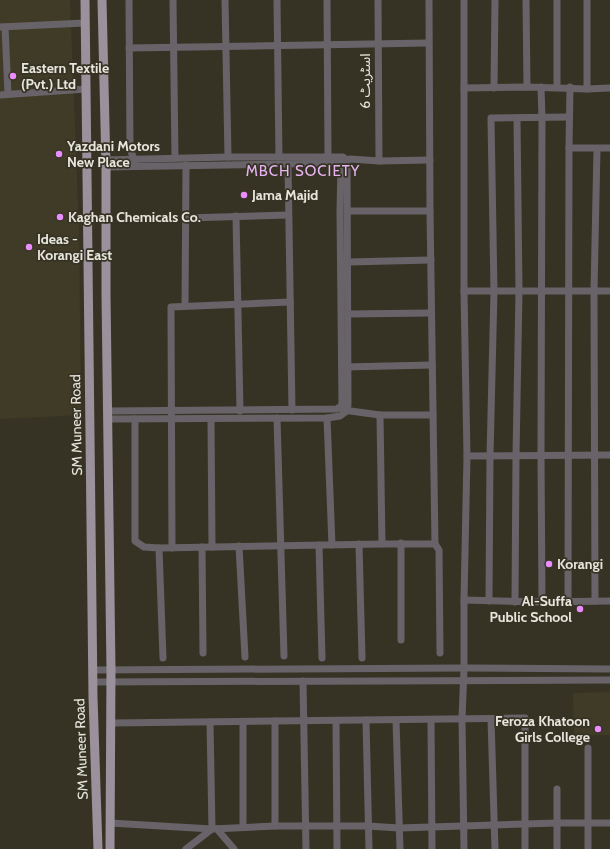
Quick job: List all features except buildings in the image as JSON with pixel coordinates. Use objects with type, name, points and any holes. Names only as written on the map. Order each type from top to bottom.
[{"type":"main road","name":"SM Muneer Road","points":[[85,0],[93,682],[98,849]]},
{"type":"main road","name":"SM Muneer Road","points":[[102,0],[106,163],[111,670],[110,849]]},
{"type":"main road","points":[[88,230],[106,229]]},
{"type":"street","points":[[129,0],[130,149],[134,159],[134,167]]},
{"type":"street","points":[[173,0],[176,158]]},
{"type":"street","points":[[225,0],[228,157]]},
{"type":"street","points":[[278,0],[279,157]]},
{"type":"street","points":[[327,0],[328,156]]},
{"type":"street","name":"اسٹریٹ 6","points":[[378,0],[379,161]]},
{"type":"street","points":[[429,0],[428,43],[435,544],[439,550],[440,652]]},
{"type":"street","points":[[464,0],[464,291],[467,456],[464,681],[462,719],[464,849]]},
{"type":"street","points":[[494,88],[495,0]]},
{"type":"street","points":[[526,0],[527,87]]},
{"type":"street","points":[[557,0],[557,87]]},
{"type":"street","points":[[587,0],[587,89]]},
{"type":"street","points":[[8,94],[3,27],[85,23]]},
{"type":"street","points":[[129,48],[428,43]]},
{"type":"street","points":[[541,87],[542,602]]},
{"type":"street","points":[[464,88],[610,88]]},
{"type":"street","points":[[568,602],[568,148],[570,88]]},
{"type":"street","points":[[0,95],[86,89]]},
{"type":"street","points":[[489,601],[490,456],[494,291],[491,118],[569,117]]},
{"type":"street","points":[[515,602],[519,291],[517,118]]},
{"type":"street","points":[[568,148],[610,148]]},
{"type":"street","points":[[595,601],[594,291],[597,149]]},
{"type":"street","points":[[106,163],[134,159],[228,157],[340,156],[346,160]]},
{"type":"street","points":[[106,163],[134,167],[186,165],[340,164],[350,159],[379,161],[430,160]]},
{"type":"street","points":[[337,409],[342,405],[348,314],[346,160]]},
{"type":"street","points":[[288,164],[292,410]]},
{"type":"street","points":[[340,164],[340,211],[347,411]]},
{"type":"street","points":[[185,306],[186,165]]},
{"type":"street","points":[[347,211],[430,210]]},
{"type":"street","points":[[186,218],[288,215]]},
{"type":"street","points":[[236,216],[240,411]]},
{"type":"street","points":[[348,262],[431,260]]},
{"type":"street","points":[[464,291],[610,291]]},
{"type":"street","points":[[172,548],[171,306],[290,302]]},
{"type":"street","points":[[348,314],[432,313]]},
{"type":"street","points":[[345,367],[432,365]]},
{"type":"street","points":[[108,415],[171,410],[240,411],[337,409],[361,414],[433,415]]},
{"type":"street","points":[[108,415],[135,419],[327,418],[340,416],[347,411]]},
{"type":"street","points":[[380,415],[382,544]]},
{"type":"street","points":[[277,418],[284,656]]},
{"type":"street","points":[[327,418],[332,544]]},
{"type":"street","points":[[135,419],[135,541],[144,547],[172,548],[332,544],[435,544]]},
{"type":"street","points":[[211,419],[212,547]]},
{"type":"street","points":[[467,456],[610,455]]},
{"type":"street","points":[[359,544],[362,658]]},
{"type":"street","points":[[401,544],[401,640]]},
{"type":"street","points":[[319,545],[322,658]]},
{"type":"street","points":[[239,546],[245,657]]},
{"type":"street","points":[[202,547],[203,653]]},
{"type":"street","points":[[159,548],[163,658]]},
{"type":"street","points":[[464,600],[515,602],[610,601]]},
{"type":"street","points":[[93,670],[464,668],[610,669]]},
{"type":"street","points":[[93,682],[610,680]]},
{"type":"street","points":[[303,681],[305,721],[306,849]]},
{"type":"street","points":[[111,723],[525,718],[525,849]]},
{"type":"street","points":[[492,719],[495,849]]},
{"type":"street","points":[[366,720],[368,849]]},
{"type":"street","points":[[396,720],[400,849]]},
{"type":"street","points":[[431,720],[432,849]]},
{"type":"street","points":[[275,721],[275,826]]},
{"type":"street","points":[[336,721],[337,849]]},
{"type":"street","points":[[210,722],[215,829],[234,849]]},
{"type":"street","points":[[242,827],[243,722]]},
{"type":"street","points":[[588,748],[588,849]]},
{"type":"street","points":[[556,789],[557,849]]},
{"type":"street","points":[[110,823],[215,829],[275,826],[368,826],[399,828],[557,823],[610,823]]},
{"type":"street","points":[[190,848],[215,829]]},
{"type":"shaded area","points":[[0,0],[70,0],[79,229],[81,415],[0,419]]},
{"type":"shaded area","points":[[610,692],[610,735],[574,735],[573,693]]},
{"type":"place","name":"Eastern Textile (Pvt.) Ltd","points":[[13,76]]},
{"type":"place","name":"Yazdani Motors New Place","points":[[59,154]]},
{"type":"place","name":"Jama Majid","points":[[244,195]]},
{"type":"place","name":"Kaghan Chemicals Co.","points":[[60,217]]},
{"type":"place","name":"Ideas - Korangi East","points":[[29,247]]},
{"type":"place","name":"Korangi","points":[[549,564]]},
{"type":"place","name":"Al-Suffa Public School","points":[[580,609]]},
{"type":"place","name":"Feroza Khatoon Girls College","points":[[598,729]]},
{"type":"district","name":"MBCH SOCIETY","points":[[303,171]]}]
